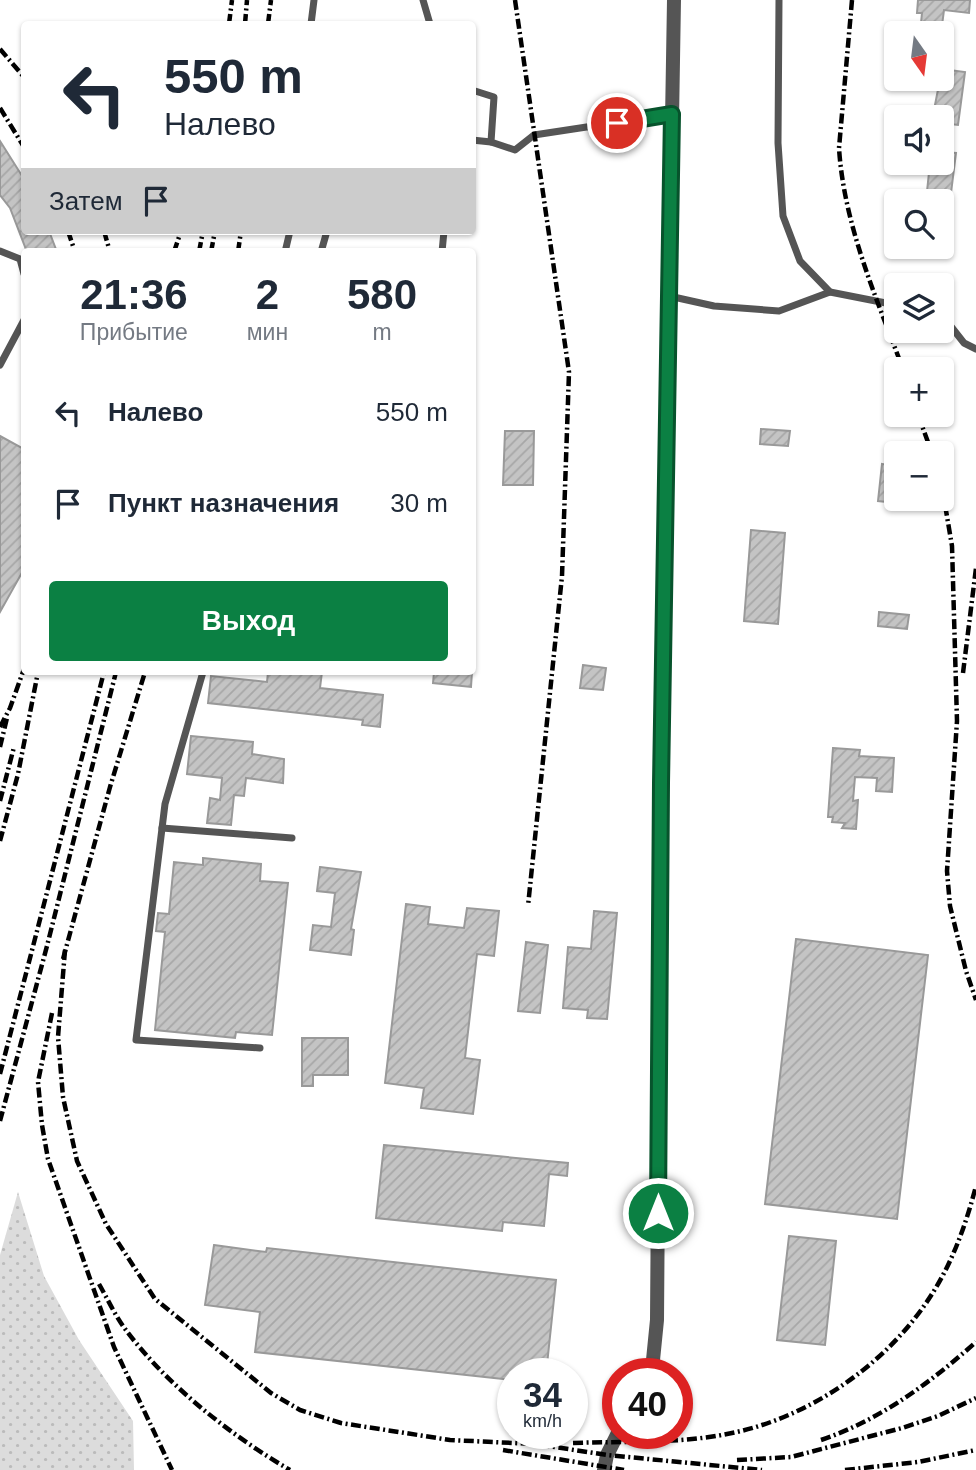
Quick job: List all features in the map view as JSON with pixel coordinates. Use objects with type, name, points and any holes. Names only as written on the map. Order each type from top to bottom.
[{"type":"street","points":[[653,1358],[657,1320],[661,783],[674,0]]},
{"type":"street","points":[[604,1470],[610,1449]]},
{"type":"lane","points":[[311,21],[313,0]]},
{"type":"lane","points":[[423,0],[429,21]]},
{"type":"lane","points":[[779,0],[778,143],[783,216],[800,261],[831,292]]},
{"type":"lane","points":[[476,91],[494,97],[491,142]]},
{"type":"lane","points":[[476,140],[515,150],[534,135],[672,114]]},
{"type":"lane","points":[[0,251],[20,260],[21,264]]},
{"type":"lane","points":[[669,296],[714,306],[779,311],[831,292],[884,303]]},
{"type":"lane","points":[[0,365],[21,326]]},
{"type":"lane","points":[[954,330],[964,343],[976,349]]},
{"type":"lane","points":[[202,675],[165,804],[136,1040],[260,1048]]},
{"type":"lane","points":[[162,828],[292,838]]},
{"type":"shaded area","points":[[18,1192],[44,1276],[79,1340],[133,1421],[134,1470],[0,1470],[0,1255]]},
{"type":"building","points":[[918,0],[970,0],[969,13],[944,10],[943,21],[921,21],[922,13],[917,13]]},
{"type":"building","points":[[954,71],[965,72],[958,125],[954,124],[954,105],[935,105],[938,91],[954,91]]},
{"type":"building","points":[[0,141],[21,174],[21,235],[51,235],[55,248],[25,248],[10,208],[0,195]]},
{"type":"building","points":[[929,175],[953,175],[952,189],[927,189]]},
{"type":"building","points":[[761,429],[790,431],[788,446],[760,444]]},
{"type":"building","points":[[505,431],[534,431],[533,485],[503,485]]},
{"type":"building","points":[[0,436],[21,447],[21,574],[0,612]]},
{"type":"building","points":[[882,464],[884,502],[878,501]]},
{"type":"building","points":[[751,530],[785,533],[778,624],[744,621]]},
{"type":"building","points":[[879,612],[909,615],[907,629],[878,626]]},
{"type":"building","points":[[583,665],[606,668],[603,690],[580,688]]},
{"type":"building","points":[[268,675],[322,675],[320,688],[383,695],[380,727],[362,725],[363,720],[208,703],[211,676],[267,682]]},
{"type":"building","points":[[434,675],[472,675],[471,687],[433,683]]},
{"type":"building","points":[[191,736],[253,742],[252,754],[284,759],[283,783],[246,778],[244,796],[234,795],[231,825],[207,823],[210,798],[220,800],[222,778],[187,774]]},
{"type":"building","points":[[833,748],[860,750],[859,756],[894,758],[892,792],[876,791],[877,778],[855,777],[853,801],[858,800],[856,829],[842,828],[845,823],[832,822],[833,817],[828,817]]},
{"type":"building","points":[[203,858],[261,864],[260,881],[288,883],[272,1035],[236,1032],[235,1038],[155,1030],[165,932],[156,931],[158,913],[169,914],[174,862],[203,865]]},
{"type":"building","points":[[320,867],[361,872],[351,929],[354,930],[351,955],[310,950],[313,925],[331,927],[335,893],[317,891]]},
{"type":"building","points":[[406,904],[430,907],[428,924],[464,928],[467,908],[499,911],[494,956],[477,954],[465,1058],[480,1060],[473,1114],[421,1108],[424,1088],[385,1083]]},
{"type":"building","points":[[594,911],[617,913],[607,1019],[587,1018],[588,1010],[563,1008],[568,947],[591,949]]},
{"type":"building","points":[[796,939],[928,955],[897,1219],[765,1204]]},
{"type":"building","points":[[526,942],[548,945],[540,1013],[518,1011]]},
{"type":"building","points":[[302,1038],[348,1038],[348,1075],[313,1075],[313,1086],[302,1086]]},
{"type":"building","points":[[384,1145],[568,1163],[567,1176],[549,1174],[544,1226],[503,1222],[502,1231],[376,1218]]},
{"type":"building","points":[[789,1236],[836,1241],[825,1345],[777,1340]]},
{"type":"building","points":[[214,1245],[266,1252],[267,1248],[556,1280],[548,1358],[497,1358],[497,1378],[255,1352],[260,1312],[205,1305]]},
{"type":"railway","points":[[229,21],[232,0]]},
{"type":"railway","points":[[245,21],[247,0]]},
{"type":"railway","points":[[268,21],[271,0]]},
{"type":"railway","points":[[515,0],[569,372],[562,576],[528,906]]},
{"type":"railway","points":[[852,0],[839,148],[842,177],[854,233],[898,357]]},
{"type":"railway","points":[[0,49],[21,74]]},
{"type":"railway","points":[[0,108],[21,142]]},
{"type":"railway","points":[[69,235],[74,248]]},
{"type":"railway","points":[[105,235],[109,248]]},
{"type":"railway","points":[[175,248],[180,235]]},
{"type":"railway","points":[[200,248],[202,235]]},
{"type":"railway","points":[[212,248],[214,235]]},
{"type":"railway","points":[[239,248],[240,235]]},
{"type":"railway","points":[[922,427],[928,441]]},
{"type":"railway","points":[[946,511],[952,546],[957,721],[947,871],[950,906],[976,1000]]},
{"type":"railway","points":[[963,673],[976,568]]},
{"type":"railway","points":[[0,727],[22,675]]},
{"type":"railway","points":[[0,841],[18,774],[37,675]]},
{"type":"railway","points":[[0,1074],[103,675]]},
{"type":"railway","points":[[0,1121],[115,675]]},
{"type":"railway","points":[[63,959],[144,675]]},
{"type":"railway","points":[[0,747],[7,718]]},
{"type":"railway","points":[[0,801],[14,747]]},
{"type":"railway","points":[[65,950],[58,1037],[63,1097],[77,1161],[106,1224],[155,1299],[271,1393],[300,1410],[341,1423],[450,1440],[535,1444],[607,1455],[762,1470]]},
{"type":"railway","points":[[52,1013],[38,1082],[48,1159],[114,1347],[172,1470]]},
{"type":"railway","points":[[588,1443],[670,1441],[727,1434],[787,1416],[843,1385],[893,1343],[932,1294],[958,1242],[976,1186]]},
{"type":"railway","points":[[99,1284],[123,1326],[158,1368],[222,1424],[290,1470]]},
{"type":"railway","points":[[821,1440],[864,1422],[903,1399],[941,1372],[976,1342]]},
{"type":"railway","points":[[737,1460],[791,1457],[902,1428],[938,1416],[976,1398]]},
{"type":"railway","points":[[503,1450],[624,1470]]},
{"type":"railway","points":[[845,1470],[918,1462],[976,1450]]},
{"type":"route","points":[[617,123],[672,114],[661,783],[658,1213]]}]
